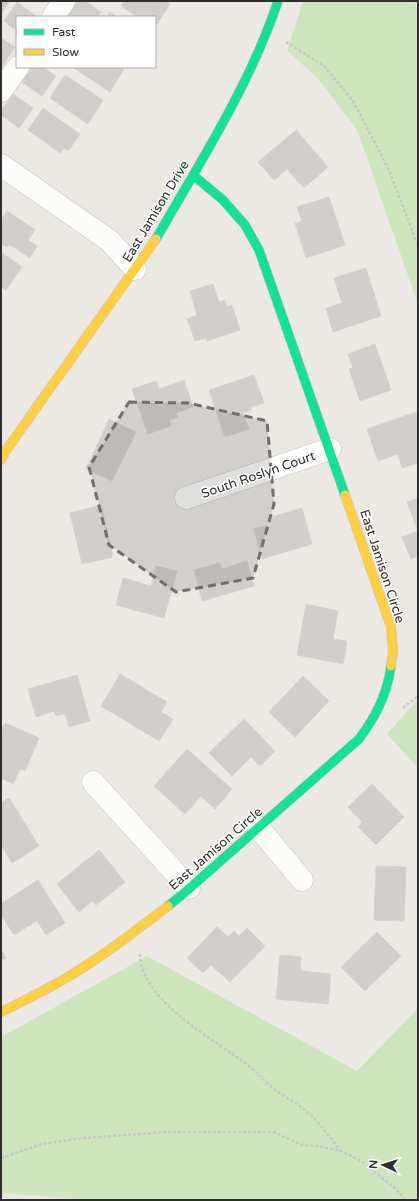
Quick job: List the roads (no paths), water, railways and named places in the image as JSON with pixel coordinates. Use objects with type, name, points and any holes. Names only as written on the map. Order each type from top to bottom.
[{"type":"street","points":[[53,16],[64,1]]},
{"type":"street","name":"East Jamison Drive","points":[[1,460],[7,448],[154,242],[236,98],[267,30],[278,1]]},
{"type":"street","points":[[1,91],[17,68]]},
{"type":"street","points":[[1,165],[110,241],[135,269]]},
{"type":"street","name":"East Jamison Circle","points":[[1,1012],[46,990],[80,970],[129,937],[177,899],[359,738],[374,718],[389,683],[393,651],[391,628],[330,449],[259,250],[245,225],[223,200],[193,175]]},
{"type":"street","name":"South Roslyn Court","points":[[186,498],[330,449]]},
{"type":"street","points":[[93,782],[189,888]]},
{"type":"street","points":[[258,827],[302,880]]}]
